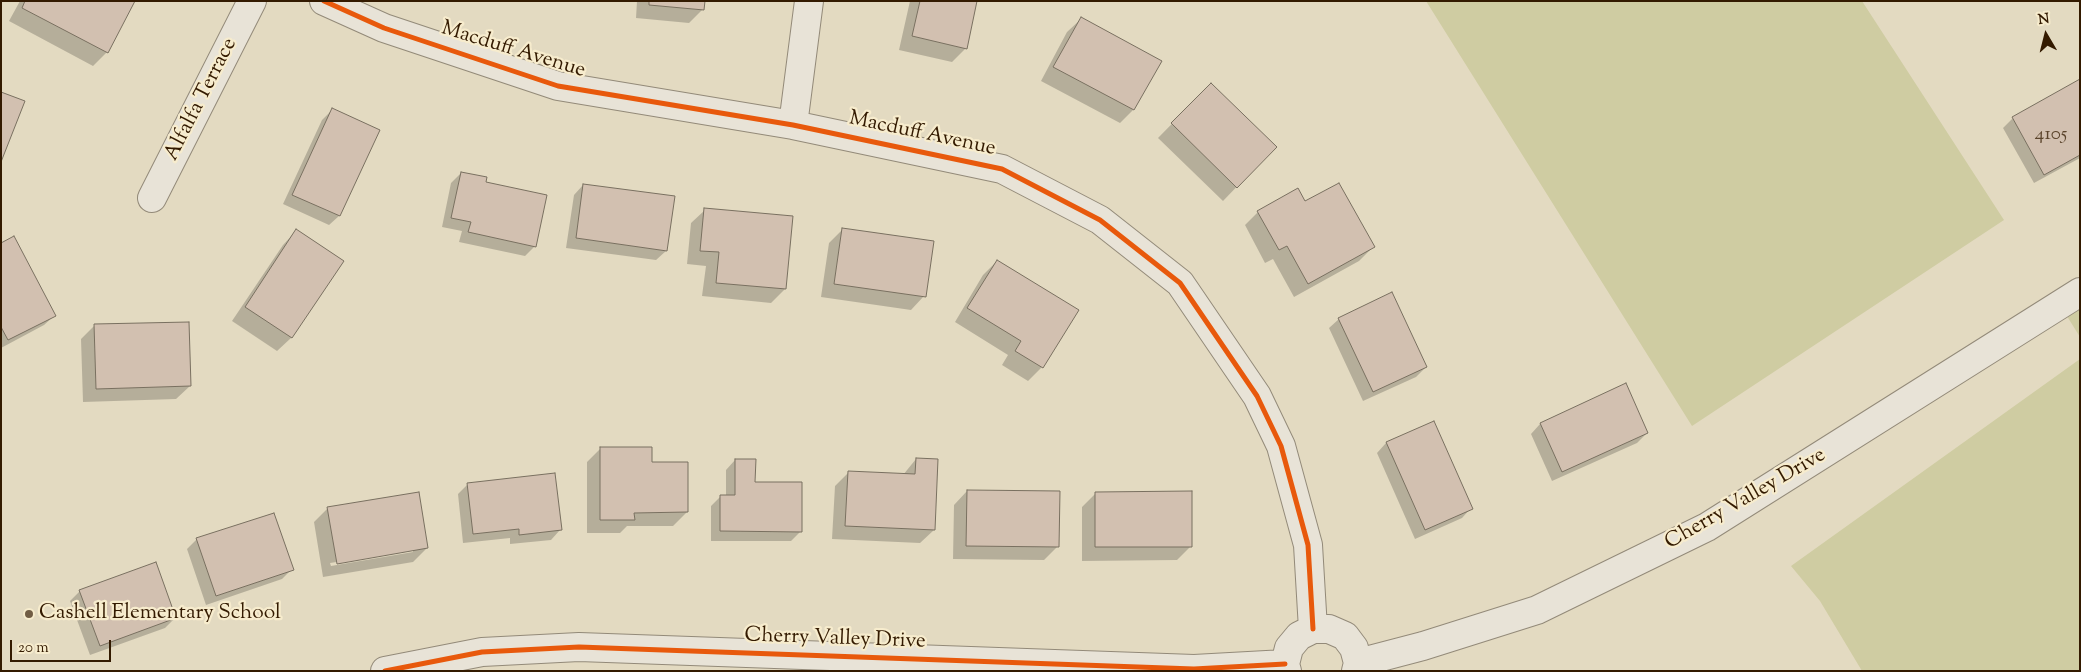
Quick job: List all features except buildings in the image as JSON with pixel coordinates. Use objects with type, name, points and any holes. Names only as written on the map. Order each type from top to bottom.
[{"type":"street","name":"Alfalfa Terrace","points":[[152,198],[252,1]]},
{"type":"street","name":"Macduff Avenue","points":[[324,1],[384,28],[558,86],[793,125],[1002,169],[1100,220],[1180,283],[1257,396],[1281,446],[1308,545],[1313,629]]},
{"type":"street","points":[[793,125],[810,1]]},
{"type":"street","name":"Cherry Valley Drive","points":[[1357,667],[1537,610],[1708,527],[2080,292]]},
{"type":"street","points":[[1286,667],[1289,648],[1299,636],[1313,629],[1330,629],[1345,636],[1354,648],[1357,667]]},
{"type":"street","name":"Cherry Valley Drive","points":[[385,671],[482,652],[579,647],[1194,669],[1286,667]]},
{"type":"shaded area","points":[[1426,1],[1862,1],[2004,220],[1692,426]]},
{"type":"shaded area","points":[[2080,292],[2080,337],[2060,305]]},
{"type":"shaded area","points":[[2080,359],[2080,671],[1862,671],[1820,601],[1791,566]]},
{"type":"cycle path","points":[[324,1],[384,28],[558,86],[793,125],[1002,169],[1100,220],[1180,283],[1257,396],[1281,446],[1308,545],[1313,629]]},
{"type":"cycle path","points":[[385,671],[482,652],[579,647],[1194,669],[1285,664]]},
{"type":"place","name":"Cashell Elementary School","points":[[29,614]]}]
